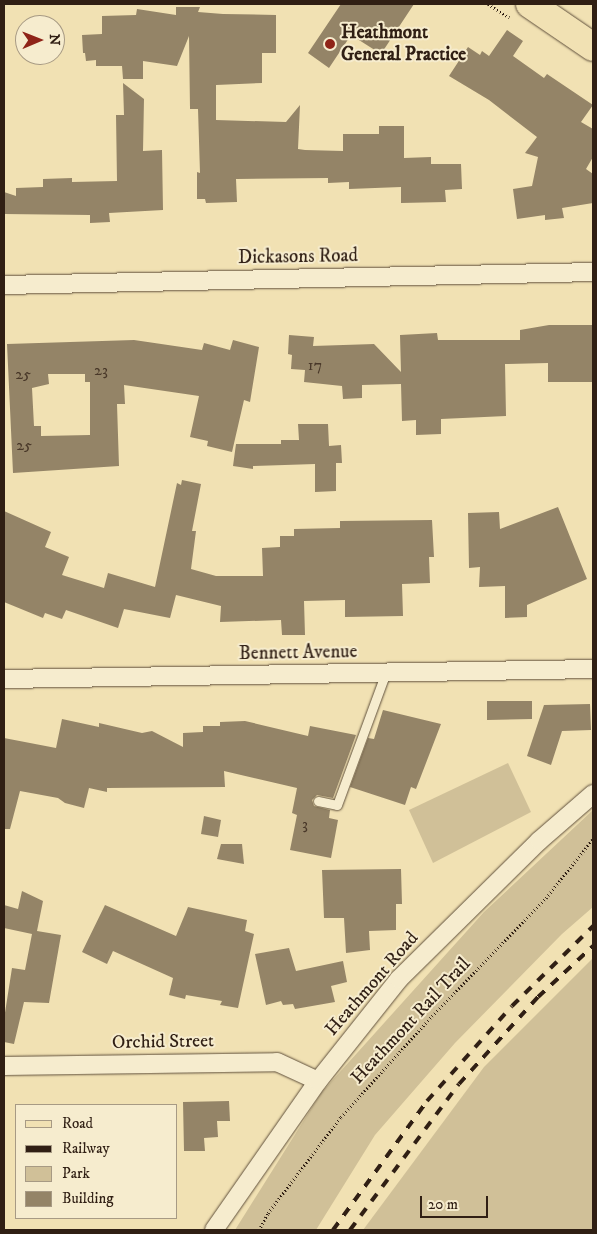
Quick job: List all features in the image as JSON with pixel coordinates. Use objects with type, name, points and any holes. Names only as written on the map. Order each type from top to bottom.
[{"type":"main road","points":[[530,4],[593,47]]},
{"type":"street","name":"Dickasons Road","points":[[4,285],[593,272]]},
{"type":"street","name":"Bennett Avenue","points":[[4,679],[593,669]]},
{"type":"street","name":"Heathmont Road","points":[[214,1230],[318,1081],[399,979],[539,841],[593,794]]},
{"type":"street","name":"Orchid Street","points":[[4,1066],[277,1062],[318,1081]]},
{"type":"lane","points":[[318,801],[337,804],[386,672]]},
{"type":"path","name":"Heathmont Rail Trail","points":[[259,1230],[268,1213],[341,1117],[432,1016],[546,898],[593,839]]},
{"type":"green space","points":[[508,763],[531,812],[433,863],[409,810]]},
{"type":"green space","points":[[593,810],[593,907],[562,934],[455,1043],[375,1135],[316,1230],[235,1230],[321,1093],[484,912]]},
{"type":"green space","points":[[593,958],[593,1230],[363,1230],[484,1067]]},
{"type":"building","name":"Heathmont General Practice","points":[[341,4],[414,4],[381,54],[351,35],[329,68],[308,53]]},
{"type":"building","points":[[176,7],[200,7],[198,12],[223,14],[276,15],[276,53],[262,53],[262,83],[216,85],[216,120],[286,122],[300,105],[298,149],[305,150],[343,151],[343,134],[379,134],[379,126],[404,126],[404,158],[431,157],[431,164],[461,164],[462,189],[445,190],[446,202],[401,203],[401,187],[349,189],[349,182],[328,183],[328,178],[236,179],[237,202],[206,203],[205,199],[197,199],[197,172],[200,173],[198,109],[190,109],[189,36],[177,66],[143,61],[143,79],[123,79],[122,66],[96,66],[96,60],[86,61],[85,53],[83,53],[82,35],[102,34],[102,16],[136,15],[137,9],[176,15]]},
{"type":"building","points":[[507,30],[523,41],[513,56],[544,78],[547,74],[593,105],[581,122],[593,129],[593,157],[586,169],[593,174],[593,203],[562,208],[564,218],[545,220],[545,215],[517,219],[513,189],[532,186],[538,157],[525,153],[537,137],[489,100],[449,76],[468,47],[480,55],[482,51],[489,56]]},
{"type":"building","points":[[123,83],[144,99],[143,151],[162,150],[163,210],[109,213],[110,222],[90,223],[90,215],[4,214],[4,192],[16,196],[16,188],[43,187],[43,179],[72,178],[72,182],[117,181],[116,115],[124,115]]},
{"type":"building","points":[[549,325],[593,325],[593,382],[548,382],[548,363],[505,364],[506,416],[441,419],[441,434],[416,435],[416,420],[402,421],[401,384],[362,385],[362,398],[343,399],[342,386],[304,382],[305,370],[291,369],[292,355],[288,354],[289,335],[314,337],[313,346],[374,344],[401,372],[400,335],[437,333],[438,340],[520,340],[520,330]]},
{"type":"building","points":[[134,340],[202,350],[204,343],[230,350],[233,340],[259,347],[250,402],[244,400],[232,452],[207,446],[208,441],[190,437],[199,396],[124,385],[125,404],[117,404],[119,466],[13,473],[7,344]],"holes":[[[48,374],[85,374],[85,382],[90,382],[90,435],[41,436],[41,426],[34,426],[32,388],[49,384]]]},
{"type":"building","points":[[298,424],[328,424],[329,446],[341,445],[342,463],[336,463],[336,491],[315,492],[315,464],[253,466],[253,469],[233,466],[236,444],[281,444],[281,440],[299,440]]},
{"type":"building","points":[[182,480],[201,484],[192,531],[196,531],[191,569],[216,576],[263,576],[262,548],[280,547],[280,536],[294,536],[294,529],[340,528],[340,521],[432,520],[434,557],[429,557],[430,583],[402,584],[403,616],[345,617],[345,600],[304,601],[305,635],[282,635],[281,620],[220,622],[221,606],[176,595],[170,618],[124,609],[118,628],[66,610],[62,619],[45,613],[43,618],[4,602],[4,511],[51,532],[45,547],[69,557],[62,575],[104,588],[108,573],[155,587],[177,483],[181,485]]},
{"type":"building","points":[[558,507],[587,579],[527,605],[527,617],[505,618],[505,586],[479,587],[480,567],[469,568],[468,513],[499,512],[500,529]]},
{"type":"building","points":[[487,701],[532,701],[532,719],[487,720]]},
{"type":"building","points":[[590,704],[591,730],[562,731],[551,765],[527,756],[544,705]]},
{"type":"building","points":[[383,710],[441,724],[416,789],[411,787],[405,805],[350,787],[368,738],[374,739]]},
{"type":"building","points":[[62,719],[99,727],[99,723],[142,733],[152,731],[183,747],[183,733],[203,732],[203,726],[220,726],[220,722],[245,721],[308,736],[310,726],[356,735],[333,798],[317,795],[312,800],[314,806],[330,810],[329,818],[338,820],[331,858],[290,850],[297,815],[292,813],[297,788],[224,771],[225,787],[107,788],[107,792],[89,788],[84,808],[65,803],[58,798],[20,791],[10,829],[4,829],[4,738],[56,748]]},
{"type":"building","points":[[204,816],[221,820],[218,837],[201,834]]},
{"type":"building","points":[[221,844],[242,844],[244,864],[217,859]]},
{"type":"building","points":[[401,869],[402,904],[396,904],[396,930],[369,931],[370,950],[346,953],[344,918],[324,918],[322,870]]},
{"type":"building","points":[[22,891],[43,901],[37,931],[61,935],[49,1003],[24,1002],[14,1044],[4,1042],[4,1019],[12,968],[25,970],[32,934],[4,928],[4,905],[18,909]]},
{"type":"building","points":[[105,905],[176,936],[188,907],[247,920],[245,931],[254,934],[238,1008],[220,1005],[222,1001],[186,995],[185,999],[169,995],[173,978],[113,951],[107,964],[82,952]]},
{"type":"building","points":[[289,948],[296,971],[343,961],[347,982],[331,986],[335,1002],[295,1009],[293,1004],[283,1005],[281,1001],[266,1005],[255,954]]},
{"type":"building","points":[[229,1101],[230,1121],[217,1121],[218,1137],[204,1138],[205,1151],[184,1151],[183,1102]]},
{"type":"railway","points":[[333,1230],[427,1101],[512,1006],[593,926]]},
{"type":"railway","points":[[350,1230],[459,1084],[538,997],[593,946]]},
{"type":"place","name":"Heathmont General Practice","points":[[330,44]]}]
